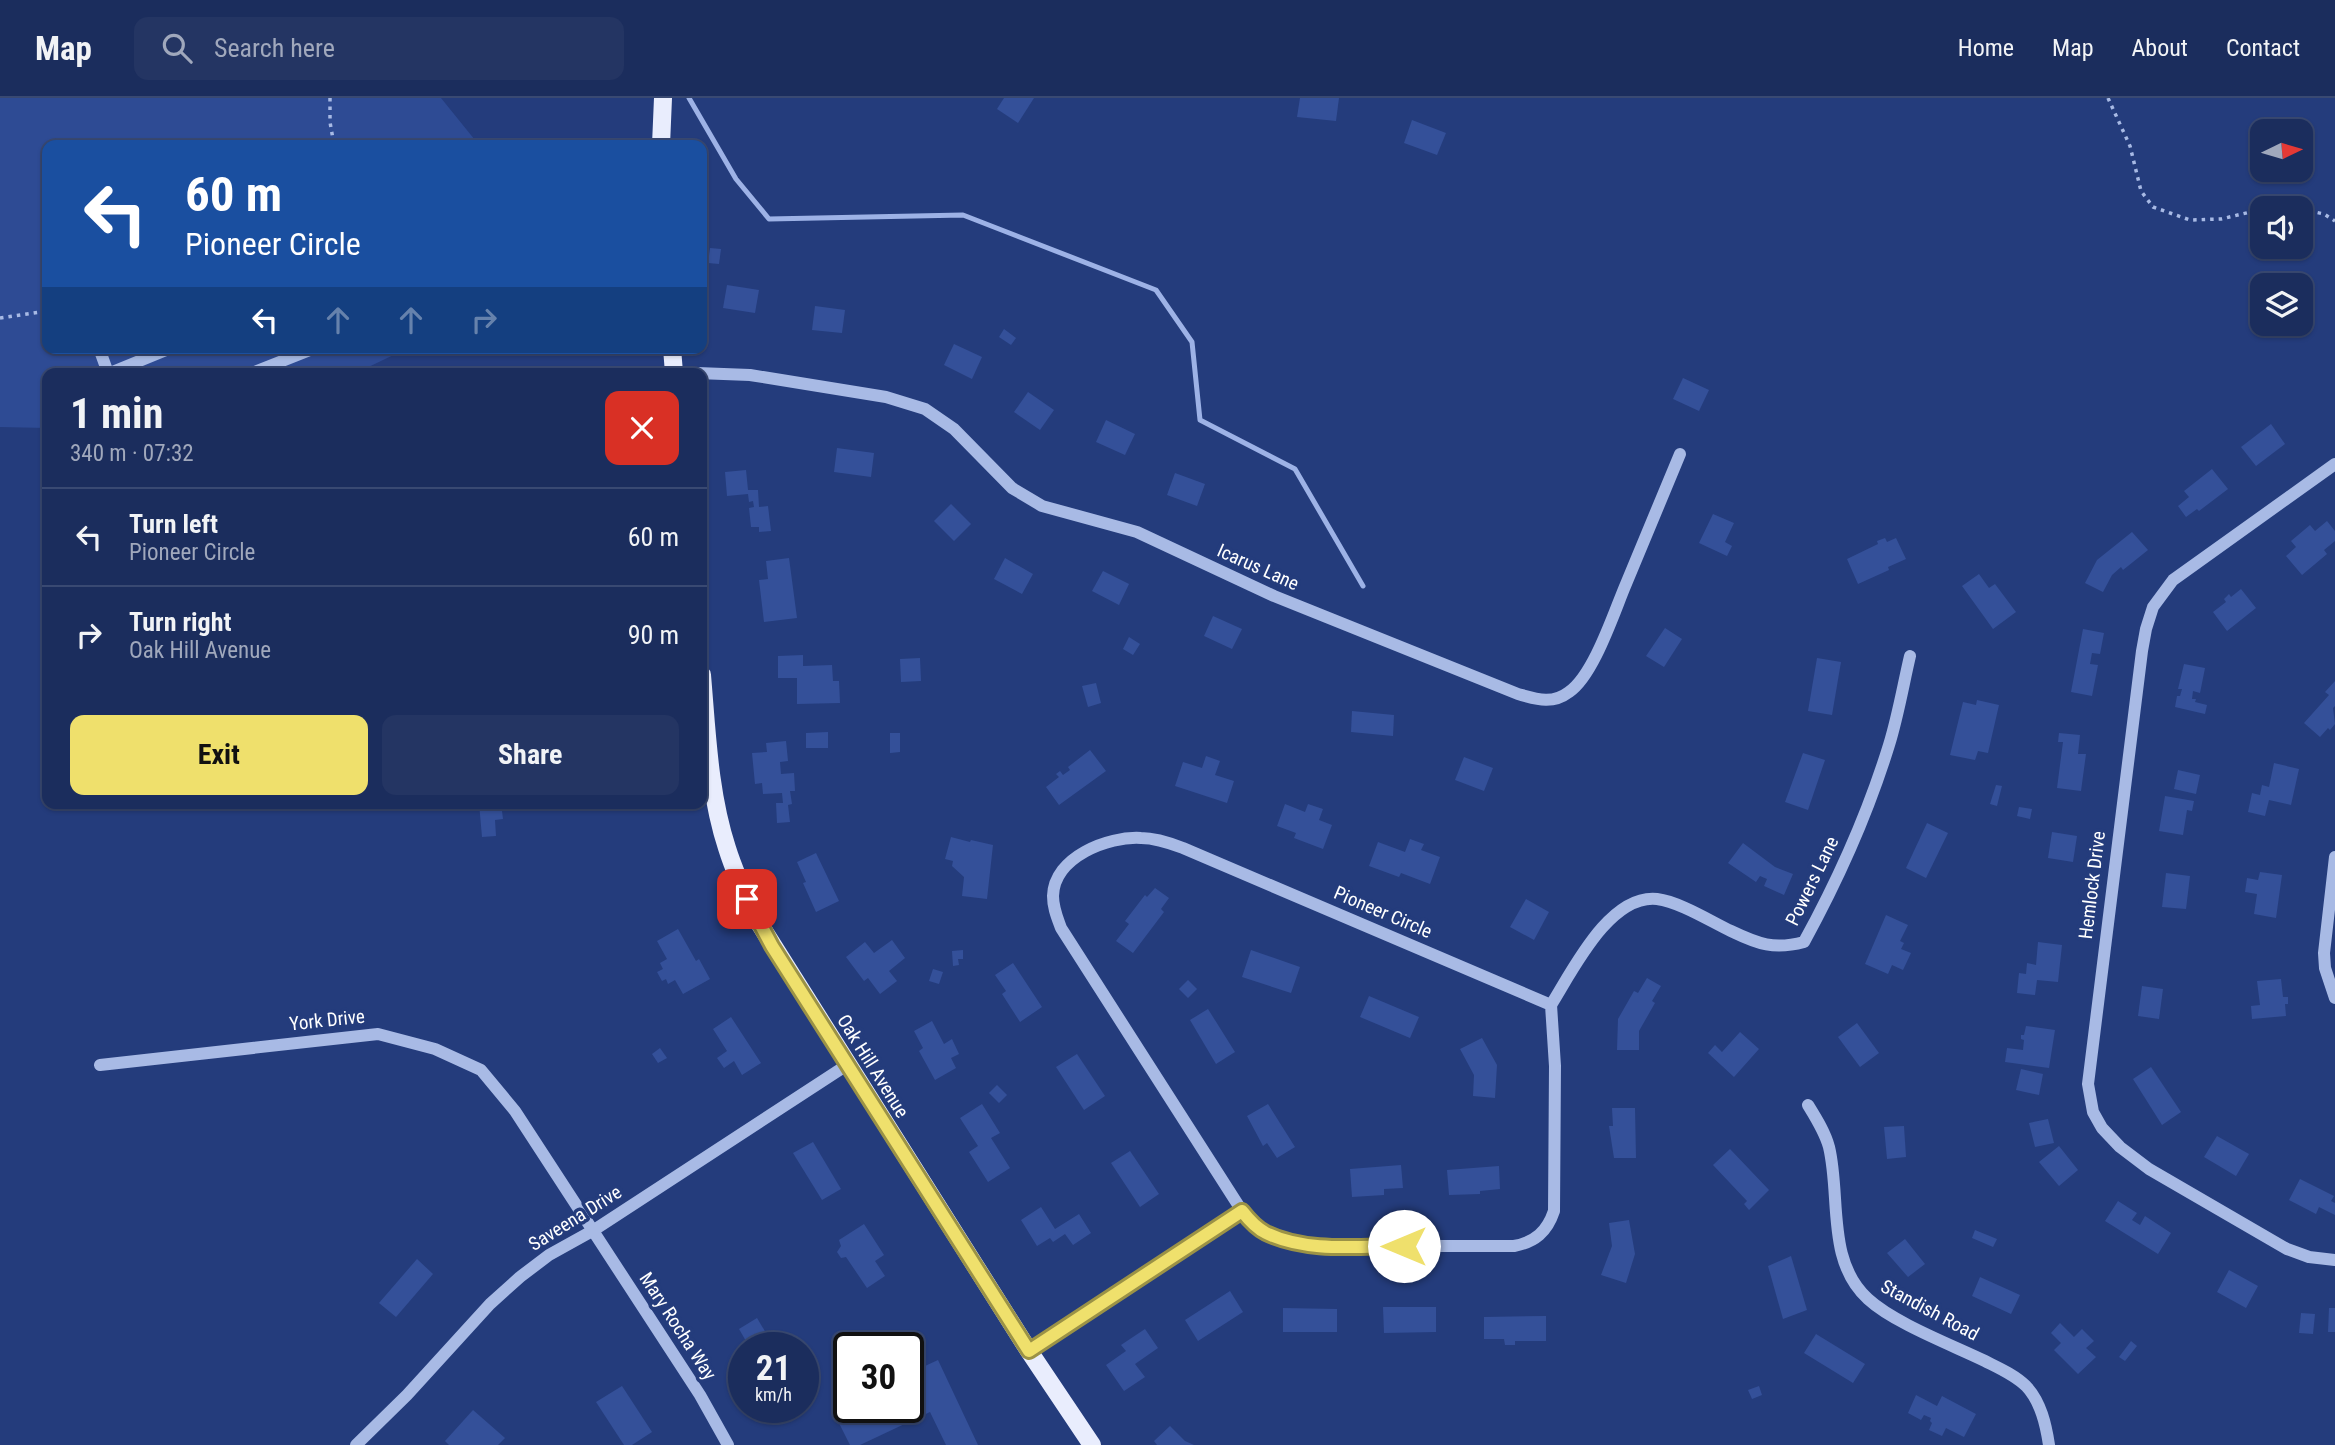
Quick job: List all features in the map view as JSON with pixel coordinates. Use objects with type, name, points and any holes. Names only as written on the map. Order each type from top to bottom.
[{"type":"main road","points":[[661,140],[663,98]]},
{"type":"main road","name":"Oak Hill Avenue","points":[[707,722],[714,789],[726,846],[735,872],[772,946],[1029,1351],[1092,1445]]},
{"type":"street","points":[[121,368],[156,354]]},
{"type":"street","points":[[265,368],[300,354]]},
{"type":"street","name":"Icarus Lane","points":[[707,373],[764,377],[886,397],[925,409],[954,429],[1012,488],[1042,506],[1137,532],[1285,600],[1538,700],[1550,701],[1561,697],[1570,692],[1583,676],[1603,640],[1679,454]]},
{"type":"street","name":"Hemlock Drive","points":[[2335,464],[2181,573],[2158,597],[2148,618],[2088,1084],[2090,1103],[2102,1128],[2120,1147],[2149,1169],[2287,1249],[2309,1257],[2335,1260]]},
{"type":"street","name":"Powers Lane","points":[[1551,1005],[1595,936],[1610,918],[1628,905],[1642,900],[1657,899],[1687,910],[1767,946],[1790,946],[1804,942],[1825,904],[1872,795],[1890,742],[1910,656]]},
{"type":"street","name":"Pioneer Circle","points":[[1141,838],[1183,848],[1551,1005],[1555,1066],[1555,1202],[1548,1227],[1536,1238],[1514,1246],[1321,1246],[1296,1243],[1264,1233],[1252,1224],[1242,1211],[1061,928],[1054,909],[1053,894],[1058,878],[1069,864],[1084,853],[1111,841],[1141,838]]},
{"type":"street","points":[[2335,857],[2324,953],[2325,968],[2335,998]]},
{"type":"street","name":"York Drive","points":[[100,1065],[378,1034],[435,1049],[481,1070],[515,1111],[594,1230]]},
{"type":"street","name":"Saveena Drive","points":[[356,1445],[407,1395],[490,1304],[520,1277],[549,1255],[594,1230],[847,1065]]},
{"type":"street","name":"Standish Road","points":[[1808,1104],[1828,1145],[1841,1250],[1847,1268],[1860,1290],[1866,1298],[1892,1316],[2020,1381],[2034,1396],[2040,1409],[2049,1445]]},
{"type":"street","points":[[1029,1351],[1242,1211]]},
{"type":"street","name":"Mary Rocha Way","points":[[594,1230],[700,1395],[728,1445]]},
{"type":"path","points":[[330,98],[333,140]]},
{"type":"path","points":[[2108,98],[2130,146],[2141,191],[2153,207],[2190,220],[2221,219],[2250,212]]},
{"type":"path","points":[[2313,212],[2324,214],[2335,221]]},
{"type":"path","points":[[0,317],[42,312]]},
{"type":"shaded area","points":[[0,98],[441,98],[475,140],[42,140],[42,354],[396,354],[366,368],[42,368],[42,428],[0,427]]},
{"type":"building","points":[[1004,98],[1034,98],[1018,123],[997,109]]},
{"type":"building","points":[[1300,98],[1339,98],[1336,121],[1297,117]]},
{"type":"building","points":[[1412,120],[1446,133],[1437,155],[1404,143]]},
{"type":"building","points":[[710,248],[721,249],[719,264],[708,263]]},
{"type":"building","points":[[727,285],[759,290],[755,313],[723,308]]},
{"type":"building","points":[[815,306],[845,310],[842,333],[812,330]]},
{"type":"building","points":[[1004,329],[1016,338],[1011,345],[999,337]]},
{"type":"building","points":[[954,344],[982,357],[972,379],[944,365]]},
{"type":"building","points":[[1683,378],[1709,390],[1699,411],[1673,399]]},
{"type":"building","points":[[1028,392],[1054,410],[1040,430],[1014,412]]},
{"type":"building","points":[[1106,420],[1135,434],[1125,455],[1096,442]]},
{"type":"building","points":[[2271,424],[2285,444],[2256,466],[2241,447]]},
{"type":"building","points":[[837,448],[874,453],[871,477],[834,472]]},
{"type":"building","points":[[2212,469],[2228,489],[2199,511],[2197,509],[2186,517],[2178,506],[2189,497],[2184,491]]},
{"type":"building","points":[[746,470],[748,490],[758,490],[759,507],[768,506],[771,531],[759,532],[759,527],[751,527],[749,508],[754,507],[753,501],[749,502],[748,494],[727,496],[725,472]]},
{"type":"building","points":[[1175,473],[1205,484],[1197,506],[1167,495]]},
{"type":"building","points":[[951,504],[971,524],[954,541],[934,521]]},
{"type":"building","points":[[1713,514],[1734,523],[1725,542],[1732,546],[1727,556],[1699,543]]},
{"type":"building","points":[[2327,521],[2335,531],[2335,541],[2324,550],[2327,554],[2302,575],[2286,556],[2296,547],[2291,541],[2310,525],[2315,531]]},
{"type":"building","points":[[2132,532],[2148,550],[2123,570],[2121,567],[2112,575],[2103,592],[2085,583],[2097,560]]},
{"type":"building","points":[[1885,538],[1887,542],[1896,538],[1906,559],[1858,584],[1847,559]]},
{"type":"building","points":[[789,558],[797,618],[764,622],[759,580],[768,579],[766,561]]},
{"type":"building","points":[[1005,558],[1033,574],[1022,594],[994,579]]},
{"type":"building","points":[[1103,571],[1129,584],[1119,605],[1092,591]]},
{"type":"building","points":[[1979,574],[1989,588],[1995,584],[2016,612],[1993,629],[1962,586]]},
{"type":"building","points":[[2241,589],[2256,608],[2227,631],[2213,612],[2226,602],[2224,599],[2229,594],[2231,597]]},
{"type":"building","points":[[1213,616],[1242,629],[1232,649],[1204,636]]},
{"type":"building","points":[[1665,628],[1682,639],[1664,667],[1646,656]]},
{"type":"building","points":[[2083,629],[2104,633],[2100,654],[2092,653],[2090,664],[2098,665],[2092,696],[2071,692]]},
{"type":"building","points":[[1129,637],[1140,644],[1133,655],[1123,649]]},
{"type":"building","points":[[803,655],[803,666],[832,665],[833,681],[839,681],[840,703],[797,704],[797,678],[778,678],[778,656]]},
{"type":"building","points":[[920,658],[921,681],[901,682],[900,659]]},
{"type":"building","points":[[1817,658],[1841,662],[1832,715],[1808,711]]},
{"type":"building","points":[[2184,664],[2205,668],[2200,693],[2193,691],[2192,699],[2207,705],[2205,714],[2175,707],[2177,696],[2180,696],[2182,689],[2178,689]]},
{"type":"building","points":[[2335,681],[2335,724],[2320,737],[2304,723],[2329,695],[2325,692]]},
{"type":"building","points":[[1096,683],[1101,703],[1088,707],[1082,686]]},
{"type":"building","points":[[1977,700],[1999,705],[1988,753],[1978,751],[1975,760],[1950,755],[1963,702],[1976,705]]},
{"type":"building","points":[[1352,711],[1394,715],[1393,736],[1351,732]]},
{"type":"building","points":[[828,732],[828,748],[806,748],[806,733]]},
{"type":"building","points":[[890,733],[900,733],[900,752],[890,753]]},
{"type":"building","points":[[2059,733],[2080,735],[2078,754],[2086,754],[2081,791],[2057,788],[2063,742],[2058,742]]},
{"type":"building","points":[[786,741],[788,761],[780,762],[781,774],[794,773],[795,791],[790,791],[790,822],[777,823],[776,803],[783,803],[782,793],[763,794],[762,783],[755,784],[752,753],[767,752],[766,743]]},
{"type":"building","points":[[1090,750],[1106,771],[1059,805],[1046,787],[1059,777],[1056,774],[1060,771],[1063,775],[1070,770],[1068,767]]},
{"type":"building","points":[[1803,753],[1825,760],[1808,810],[1785,802]]},
{"type":"building","points":[[1206,756],[1220,761],[1215,775],[1234,781],[1227,803],[1175,786],[1183,762],[1202,768]]},
{"type":"building","points":[[1464,757],[1493,768],[1484,791],[1455,780]]},
{"type":"building","points":[[2274,763],[2299,769],[2291,805],[2269,800],[2265,816],[2248,812],[2252,793],[2260,795],[2262,785],[2269,787]]},
{"type":"building","points":[[2178,770],[2200,775],[2196,794],[2174,789]]},
{"type":"building","points":[[1996,785],[2002,786],[1997,806],[1990,804]]},
{"type":"building","points":[[2165,796],[2194,801],[2192,811],[2187,810],[2183,835],[2159,831]]},
{"type":"building","points":[[1285,804],[1305,812],[1308,804],[1323,809],[1319,820],[1332,825],[1323,849],[1294,838],[1296,833],[1277,826]]},
{"type":"building","points":[[2019,807],[2032,809],[2030,819],[2017,816]]},
{"type":"building","points":[[480,809],[502,809],[503,819],[495,820],[496,836],[482,837]]},
{"type":"building","points":[[1927,823],[1948,833],[1926,878],[1906,868]]},
{"type":"building","points":[[2052,832],[2077,836],[2073,862],[2048,858]]},
{"type":"building","points":[[951,837],[993,845],[987,899],[962,896],[964,877],[952,866],[953,861],[945,859]]},
{"type":"building","points":[[1410,839],[1424,844],[1421,850],[1440,857],[1430,884],[1401,873],[1399,877],[1369,866],[1378,842],[1405,852]]},
{"type":"building","points":[[1743,843],[1775,867],[1793,874],[1784,895],[1764,886],[1767,879],[1760,876],[1756,882],[1728,863]]},
{"type":"building","points":[[816,853],[839,901],[816,912],[797,862]]},
{"type":"building","points":[[2260,872],[2282,875],[2276,918],[2254,914],[2257,894],[2245,892],[2247,878],[2258,880]]},
{"type":"building","points":[[2166,873],[2190,876],[2186,909],[2162,907]]},
{"type":"building","points":[[1155,888],[1169,898],[1161,909],[1164,912],[1133,953],[1116,941],[1129,924],[1125,921],[1145,895],[1147,897]]},
{"type":"building","points":[[1526,899],[1549,912],[1534,940],[1510,927]]},
{"type":"building","points":[[1886,915],[1908,925],[1900,941],[1904,943],[1901,949],[1911,953],[1903,970],[1892,965],[1888,974],[1865,964]]},
{"type":"building","points":[[678,929],[710,979],[683,994],[675,980],[668,984],[666,979],[662,981],[657,972],[663,969],[660,963],[667,959],[657,941]]},
{"type":"building","points":[[892,940],[905,958],[889,971],[897,981],[880,994],[868,978],[864,981],[846,957],[865,942],[874,953]]},
{"type":"building","points":[[2038,942],[2062,945],[2058,982],[2037,980],[2035,995],[2017,993],[2019,973],[2026,974],[2027,963],[2036,965]]},
{"type":"building","points":[[963,950],[963,959],[958,959],[959,965],[953,966],[952,951]]},
{"type":"building","points":[[1251,950],[1300,967],[1291,993],[1242,977]]},
{"type":"building","points":[[1013,963],[1042,1007],[1020,1022],[1002,994],[1006,991],[995,975]]},
{"type":"building","points":[[933,969],[943,972],[939,984],[929,981]]},
{"type":"building","points":[[1647,978],[1661,986],[1639,1031],[1639,1050],[1617,1050],[1618,1019],[1634,991],[1638,993]]},
{"type":"building","points":[[2281,979],[2283,997],[2288,997],[2288,1004],[2285,1004],[2286,1016],[2252,1019],[2251,1006],[2260,1005],[2257,981]]},
{"type":"building","points":[[1188,980],[1197,989],[1188,998],[1179,989]]},
{"type":"building","points":[[2142,986],[2163,989],[2159,1019],[2138,1016]]},
{"type":"building","points":[[1369,996],[1419,1017],[1410,1038],[1360,1017]]},
{"type":"building","points":[[1208,1009],[1235,1052],[1216,1064],[1190,1020]]},
{"type":"building","points":[[731,1017],[761,1063],[742,1075],[734,1061],[724,1068],[717,1058],[727,1051],[713,1029]]},
{"type":"building","points":[[932,1021],[944,1044],[952,1039],[959,1054],[951,1058],[956,1068],[935,1080],[919,1051],[923,1048],[914,1031]]},
{"type":"building","points":[[1857,1023],[1879,1053],[1860,1067],[1838,1037]]},
{"type":"building","points":[[2026,1026],[2055,1030],[2049,1068],[2005,1062],[2007,1048],[2023,1050],[2024,1040],[2021,1035],[2024,1035]]},
{"type":"building","points":[[1740,1032],[1759,1049],[1734,1077],[1708,1053],[1715,1045],[1722,1052]]},
{"type":"building","points":[[1482,1038],[1497,1065],[1495,1098],[1473,1096],[1474,1075],[1460,1049]]},
{"type":"building","points":[[660,1048],[667,1058],[658,1063],[652,1054]]},
{"type":"building","points":[[1077,1054],[1105,1096],[1084,1110],[1056,1067]]},
{"type":"building","points":[[2151,1067],[2181,1112],[2162,1125],[2133,1079]]},
{"type":"building","points":[[2021,1069],[2043,1074],[2039,1095],[2016,1090]]},
{"type":"building","points":[[997,1085],[1007,1095],[999,1103],[989,1093]]},
{"type":"building","points":[[982,1104],[1000,1133],[991,1138],[1010,1168],[988,1182],[969,1152],[978,1146],[960,1118]]},
{"type":"building","points":[[1268,1104],[1295,1147],[1277,1158],[1267,1143],[1263,1146],[1247,1116]]},
{"type":"building","points":[[1612,1108],[1635,1108],[1636,1158],[1614,1158],[1609,1126],[1613,1126]]},
{"type":"building","points":[[2048,1119],[2054,1143],[2035,1147],[2029,1123]]},
{"type":"building","points":[[1904,1126],[1906,1157],[1887,1159],[1884,1127]]},
{"type":"building","points":[[2217,1136],[2249,1154],[2236,1176],[2204,1157]]},
{"type":"building","points":[[813,1142],[841,1189],[822,1200],[793,1153]]},
{"type":"building","points":[[2059,1146],[2078,1170],[2059,1186],[2039,1162]]},
{"type":"building","points":[[1730,1149],[1769,1190],[1749,1210],[1744,1204],[1747,1201],[1713,1165]]},
{"type":"building","points":[[1130,1151],[1159,1194],[1140,1207],[1111,1163]]},
{"type":"building","points":[[1401,1165],[1403,1188],[1384,1189],[1384,1195],[1352,1197],[1350,1169]]},
{"type":"building","points":[[1499,1166],[1500,1189],[1480,1191],[1480,1194],[1449,1195],[1447,1170]]},
{"type":"building","points":[[2300,1179],[2334,1196],[2331,1201],[2335,1203],[2335,1215],[2319,1207],[2316,1214],[2289,1200]]},
{"type":"building","points":[[2118,1201],[2137,1213],[2132,1220],[2140,1225],[2145,1216],[2171,1233],[2158,1254],[2105,1221]]},
{"type":"building","points":[[1041,1207],[1055,1229],[1079,1214],[1091,1233],[1073,1245],[1065,1234],[1053,1242],[1050,1238],[1037,1246],[1021,1220]]},
{"type":"building","points":[[1629,1220],[1635,1254],[1626,1283],[1601,1275],[1612,1246],[1609,1223]]},
{"type":"building","points":[[864,1224],[884,1255],[875,1261],[885,1276],[867,1288],[846,1257],[841,1258],[837,1252],[841,1246],[839,1240]]},
{"type":"building","points":[[1975,1230],[1997,1239],[1993,1247],[1972,1238]]},
{"type":"building","points":[[1905,1239],[1925,1264],[1908,1277],[1887,1253]]},
{"type":"building","points":[[1791,1256],[1807,1310],[1783,1319],[1768,1266]]},
{"type":"building","points":[[417,1259],[433,1274],[396,1317],[379,1303]]},
{"type":"building","points":[[2229,1270],[2258,1286],[2246,1308],[2217,1292]]},
{"type":"building","points":[[1980,1277],[2020,1295],[2011,1314],[1972,1296]]},
{"type":"building","points":[[1230,1291],[1243,1312],[1198,1341],[1185,1320]]},
{"type":"building","points":[[1383,1307],[1436,1307],[1436,1332],[1384,1333]]},
{"type":"building","points":[[1283,1308],[1337,1309],[1337,1332],[1283,1332]]},
{"type":"building","points":[[2329,1308],[2335,1308],[2335,1332],[2328,1332]]},
{"type":"building","points":[[2301,1313],[2315,1314],[2313,1334],[2299,1333]]},
{"type":"building","points":[[1546,1316],[1546,1341],[1515,1341],[1515,1345],[1505,1345],[1504,1339],[1484,1339],[1484,1317]]},
{"type":"building","points":[[757,1318],[765,1332],[741,1332],[739,1329]]},
{"type":"building","points":[[2060,1323],[2074,1337],[2082,1329],[2094,1341],[2086,1348],[2096,1357],[2078,1374],[2054,1350],[2061,1343],[2051,1333]]},
{"type":"building","points":[[1145,1329],[1158,1348],[1135,1364],[1145,1377],[1124,1391],[1106,1365],[1126,1351],[1121,1345]]},
{"type":"building","points":[[1816,1334],[1865,1364],[1853,1383],[1804,1353]]},
{"type":"building","points":[[2131,1341],[2137,1346],[2125,1361],[2119,1357]]},
{"type":"building","points":[[938,1360],[978,1445],[946,1445],[930,1412],[924,1415],[924,1366]]},
{"type":"building","points":[[622,1386],[652,1432],[632,1445],[624,1445],[596,1402]]},
{"type":"building","points":[[1759,1386],[1762,1395],[1752,1399],[1748,1390]]},
{"type":"building","points":[[1916,1395],[1937,1406],[1942,1396],[1976,1414],[1964,1437],[1946,1428],[1942,1436],[1929,1430],[1931,1418],[1924,1415],[1921,1420],[1908,1413]]},
{"type":"building","points":[[473,1410],[505,1438],[498,1445],[449,1445],[445,1441]]},
{"type":"building","points":[[839,1423],[907,1423],[860,1445],[850,1445]]},
{"type":"building","points":[[1170,1426],[1185,1441],[1194,1445],[1157,1445],[1154,1441]]},
{"type":"waterway","points":[[689,98],[736,179],[769,219],[963,215],[1156,290],[1192,342],[1200,420],[1295,469],[1363,586]]},
{"type":"route","points":[[747,899],[772,946],[1029,1351],[1242,1211],[1252,1224],[1264,1233],[1296,1243],[1321,1246],[1404,1246]]}]
